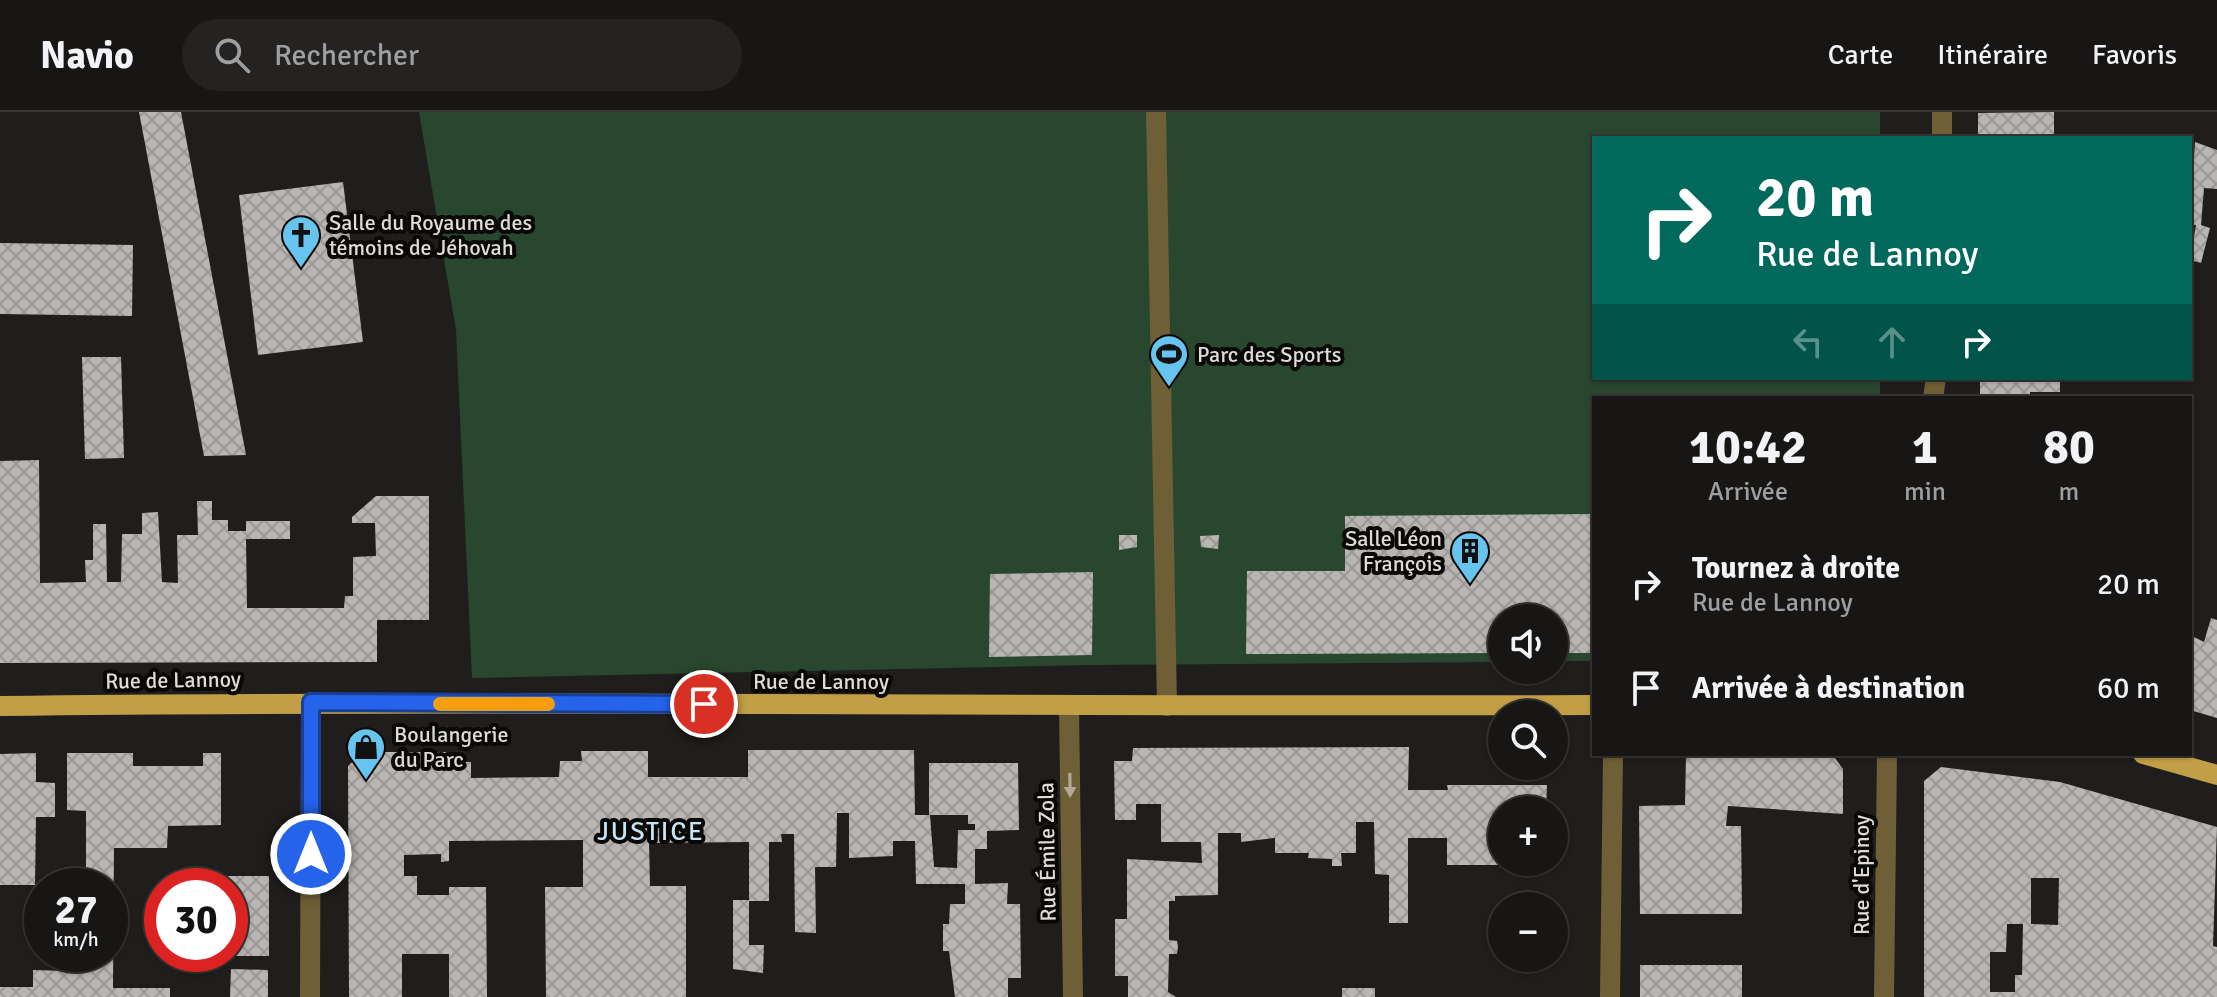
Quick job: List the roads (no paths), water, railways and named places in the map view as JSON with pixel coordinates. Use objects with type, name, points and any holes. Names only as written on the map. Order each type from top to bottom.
[{"type":"main road","name":"Rue de Lannoy","points":[[0,706],[311,702],[1069,707],[1592,705]]},
{"type":"main road","points":[[2150,756],[2217,775]]},
{"type":"street","points":[[1156,112],[1167,706]]},
{"type":"street","points":[[1942,112],[1942,136]]},
{"type":"street","points":[[310,997],[311,702]]},
{"type":"street","name":"Rue Émile Zola","points":[[1069,707],[1073,997]]},
{"type":"street","points":[[1610,997],[1613,756]]},
{"type":"street","name":"Rue d'Epinoy","points":[[1884,997],[1887,756]]},
{"type":"place","name":"Salle du Royaume des témoins de Jéhovah","points":[[301,269]]},
{"type":"place","name":"Parc des Sports","points":[[1169,388]]},
{"type":"place","name":"Salle Léon François","points":[[1470,585]]},
{"type":"place","name":"Boulangerie du Parc","points":[[366,781]]},
{"type":"district","name":"JUSTICE","points":[[651,832]]}]
